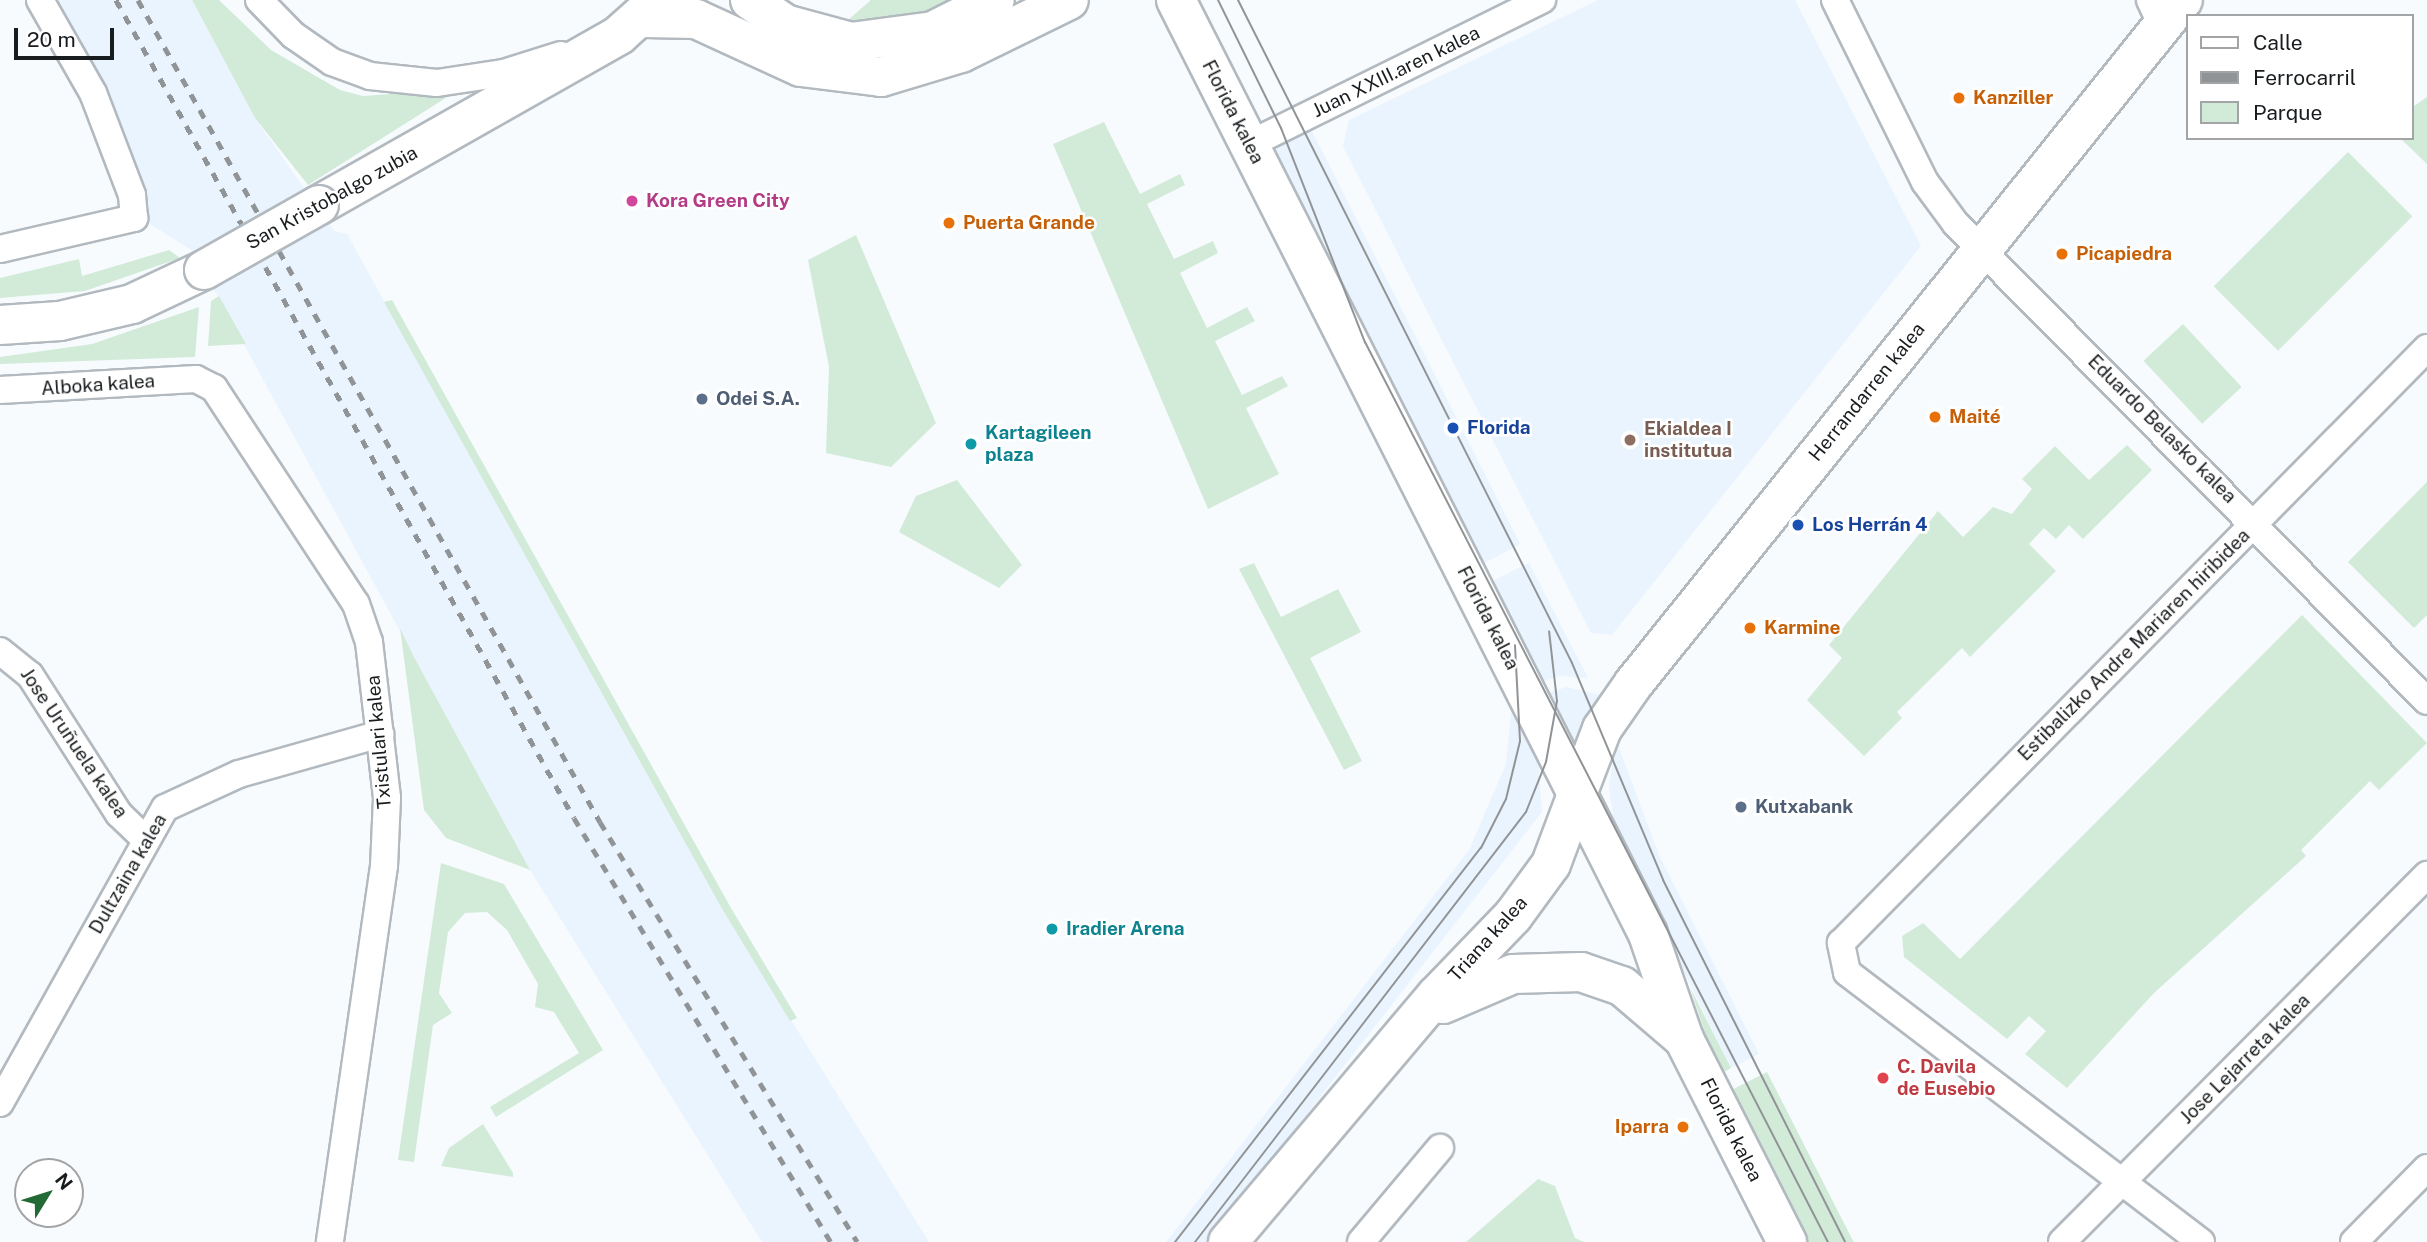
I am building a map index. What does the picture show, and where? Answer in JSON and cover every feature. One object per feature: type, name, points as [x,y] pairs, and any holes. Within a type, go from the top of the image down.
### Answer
[{"type":"main road","points":[[750,0],[785,24],[851,42],[933,32],[995,0]]},
{"type":"main road","points":[[651,9],[696,19],[801,67],[881,77],[961,53],[1069,0]]},
{"type":"main road","name":"Florida kalea","points":[[1176,0],[1576,797],[1648,934],[1684,1039],[1787,1242]]},
{"type":"main road","name":"San Kristobalgo zubia","points":[[0,325],[110,310],[204,270],[603,44],[651,9]]},
{"type":"main road","name":"Herrandarren kalea","points":[[1576,797],[1592,749],[1620,702],[1982,250],[2165,9]]},
{"type":"main road","name":"Triana kalea","points":[[1228,1242],[1403,1035],[1513,916],[1550,864],[1576,797]]},
{"type":"main road","name":"Triana kalea","points":[[1403,1035],[1486,981],[1566,970],[1622,986],[1684,1039]]},
{"type":"street","points":[[0,249],[134,218],[132,195],[93,93],[40,0]]},
{"type":"street","points":[[259,0],[293,35],[332,62],[398,81],[504,73],[603,44]]},
{"type":"street","name":"Juan XXIII.aren kalea","points":[[1250,144],[1542,0]]},
{"type":"street","name":"Eduardo Belasko kalea","points":[[1836,0],[1925,182],[1982,250],[2256,522],[2427,701]]},
{"type":"street","name":"Estibalizko Andre Mariaren hiribidea","points":[[2124,1180],[1847,972],[1841,943],[2427,348]]},
{"type":"street","name":"Alboka kalea","points":[[0,390],[196,379]]},
{"type":"street","name":"Txistulari kalea","points":[[196,379],[214,388],[356,604],[369,642],[387,798],[384,866],[330,1242]]},
{"type":"street","name":"Jose Uruñuela kalea","points":[[0,651],[30,675],[118,814],[145,839]]},
{"type":"street","name":"Dultzaina kalea","points":[[0,1102],[145,839],[174,801],[239,774],[380,734]]},
{"type":"street","name":"Jose Lejarreta kalea","points":[[2062,1242],[2427,876]]},
{"type":"street","points":[[1361,1242],[1440,1148]]},
{"type":"street","points":[[2354,1242],[2427,1168]]},
{"type":"street","points":[[2124,1180],[2201,1242]]},
{"type":"shaded area","points":[[50,0],[192,0],[255,118],[334,231],[347,234],[721,907],[929,1242],[762,1242],[530,870],[193,251],[150,224],[109,97]]},
{"type":"shaded area","name":"Ekialdea I institutua","points":[[1598,0],[1795,0],[1921,246],[1612,635],[1591,633],[1343,146],[1349,120]]},
{"type":"shaded area","points":[[1311,129],[1520,544],[1473,569],[1274,157],[1277,147]]},
{"type":"shaded area","points":[[1529,563],[1588,678],[1560,676],[1531,685],[1481,587]]},
{"type":"shaded area","points":[[1567,687],[1604,696],[1569,761],[1537,696]]},
{"type":"shaded area","points":[[1512,701],[1538,753],[1542,812],[1207,1242],[1166,1242],[1469,850],[1506,764]]},
{"type":"shaded area","points":[[1616,740],[1659,855],[1759,1054],[1731,1068],[1615,830],[1609,787]]},
{"type":"green space","points":[[192,0],[219,0],[271,50],[340,90],[363,96],[460,89],[308,185],[255,118]]},
{"type":"green space","points":[[871,0],[965,0],[940,12],[841,26]]},
{"type":"green space","points":[[2427,97],[2427,164],[2402,140],[2413,140],[2413,107]]},
{"type":"green space","points":[[1104,122],[1140,194],[1180,174],[1185,185],[1147,204],[1174,259],[1213,241],[1218,253],[1180,273],[1207,328],[1247,307],[1255,321],[1215,341],[1242,395],[1282,376],[1288,386],[1246,408],[1279,474],[1208,509],[1053,144]]},
{"type":"green space","points":[[2348,152],[2412,216],[2278,351],[2214,286]]},
{"type":"green space","points":[[856,235],[936,423],[891,467],[826,453],[829,367],[808,260]]},
{"type":"green space","points":[[169,250],[180,258],[85,291],[0,298],[0,278],[79,259],[82,276]]},
{"type":"green space","points":[[219,296],[246,344],[208,346],[211,301]]},
{"type":"green space","points":[[392,300],[731,908],[797,1018],[790,1021],[721,907],[384,302]]},
{"type":"green space","points":[[199,307],[195,357],[0,364],[0,357],[92,344]]},
{"type":"green space","points":[[2183,324],[2242,387],[2202,424],[2144,361]]},
{"type":"green space","points":[[2127,445],[2152,470],[2083,539],[2069,525],[2056,539],[2044,528],[2029,544],[2056,571],[1970,657],[1962,648],[1897,712],[1902,718],[1864,756],[1807,700],[1842,658],[1829,645],[1938,511],[1963,537],[1993,507],[2012,514],[2032,489],[2022,479],[2055,446],[2089,480]]},
{"type":"green space","points":[[957,480],[1022,565],[999,588],[899,532],[916,496]]},
{"type":"green space","points":[[2427,482],[2427,615],[2414,628],[2348,562]]},
{"type":"green space","points":[[1254,563],[1281,617],[1338,589],[1361,632],[1310,658],[1362,761],[1344,770],[1239,569]]},
{"type":"green space","points":[[2302,615],[2427,743],[2379,790],[2370,781],[2301,850],[2306,856],[2154,993],[2067,1088],[2025,1054],[2046,1031],[2029,1016],[2007,1039],[1904,957],[1902,936],[1923,923],[1960,959]]},
{"type":"green space","points":[[400,628],[530,870],[446,838],[424,810]]},
{"type":"green space","points":[[441,863],[504,884],[603,1050],[496,1117],[490,1107],[579,1053],[554,1012],[535,1007],[538,984],[507,930],[487,912],[465,913],[448,932],[439,993],[452,1013],[433,1025],[414,1162],[398,1160]]},
{"type":"green space","points":[[1690,987],[1731,1068],[1721,1074],[1711,1052]]},
{"type":"green space","points":[[1767,1072],[1854,1242],[1806,1242],[1730,1091]]},
{"type":"green space","points":[[483,1124],[513,1177],[441,1166],[449,1148]]},
{"type":"green space","points":[[1538,1179],[1555,1186],[1575,1238],[1584,1242],[1466,1242]]},
{"type":"tram line","points":[[1218,0],[1281,128],[1365,342],[1828,1242]]},
{"type":"tram line","points":[[1238,0],[1572,663],[1663,880],[1845,1242]]},
{"type":"tram line","points":[[1195,1242],[1526,812],[1546,762],[1557,701],[1549,631]]},
{"type":"tram line","points":[[1175,1242],[1481,848],[1506,799],[1520,741],[1515,645]]},
{"type":"railway","points":[[116,0],[574,818],[831,1242]]},
{"type":"railway","points":[[138,0],[600,822],[857,1242]]},
{"type":"place","name":"Kanziller","points":[[1959,98]]},
{"type":"place","name":"Kora Green City","points":[[632,201]]},
{"type":"place","name":"Puerta Grande","points":[[949,223]]},
{"type":"place","name":"Picapiedra","points":[[2062,254]]},
{"type":"place","name":"Odei S.A.","points":[[702,399]]},
{"type":"place","name":"Maité","points":[[1935,417]]},
{"type":"place","name":"Florida","points":[[1453,428]]},
{"type":"place","name":"Ekialdea I institutua","points":[[1630,440]]},
{"type":"place","name":"Kartagileen plaza","points":[[971,444]]},
{"type":"place","name":"Los Herrán 4","points":[[1798,525]]},
{"type":"place","name":"Karmine","points":[[1750,628]]},
{"type":"place","name":"Kutxabank","points":[[1741,807]]},
{"type":"place","name":"Iradier Arena","points":[[1052,929]]},
{"type":"place","name":"C. Davila de Eusebio","points":[[1883,1078]]},
{"type":"place","name":"Iparra","points":[[1683,1127]]}]
